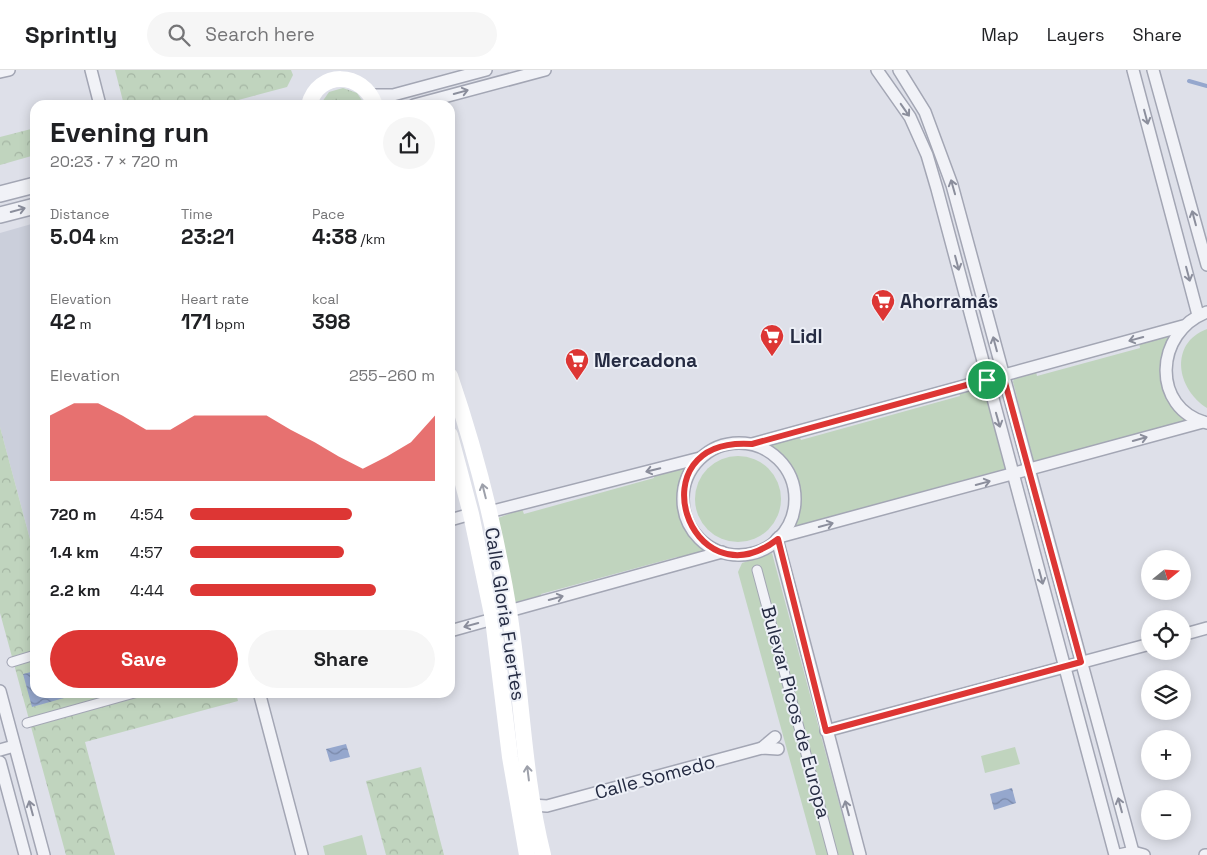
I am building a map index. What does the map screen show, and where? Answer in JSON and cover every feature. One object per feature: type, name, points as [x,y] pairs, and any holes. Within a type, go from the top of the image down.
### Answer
[{"type":"main road","points":[[312,100],[318,87],[318,70]]},
{"type":"main road","points":[[318,87],[345,74],[362,85],[373,100]]},
{"type":"main road","name":"Calle Gloria Fuertes","points":[[455,393],[489,512],[509,611],[543,855]]},
{"type":"main road","name":"Calle Gloria Fuertes","points":[[455,454],[471,514],[493,619],[510,757],[527,855]]},
{"type":"street","points":[[0,72],[9,70]]},
{"type":"street","points":[[91,70],[99,100]]},
{"type":"street","points":[[373,100],[486,70]]},
{"type":"street","points":[[433,100],[545,70]]},
{"type":"street","points":[[877,70],[910,117],[926,155],[1115,855]]},
{"type":"street","points":[[899,70],[925,112],[941,149],[1081,662],[1139,854],[1119,855]]},
{"type":"street","points":[[489,512],[700,458],[722,445],[752,444],[1183,326],[1203,314],[1133,70]]},
{"type":"street","points":[[1153,70],[1207,265]]},
{"type":"street","points":[[0,194],[30,186]]},
{"type":"street","points":[[0,215],[30,207]]},
{"type":"street","points":[[1183,326],[1171,342],[1166,360],[1167,380],[1174,398],[1186,412],[1205,422]]},
{"type":"street","points":[[778,538],[1205,422]]},
{"type":"street","points":[[509,611],[722,552],[747,554],[763,549],[778,538],[789,524],[794,508],[794,491],[789,475],[780,461],[767,450],[752,444]]},
{"type":"street","points":[[700,458],[690,471],[684,486],[683,503],[687,519],[695,534],[707,545],[722,552]]},
{"type":"street","points":[[455,519],[471,514]]},
{"type":"street","name":"Bulevar Picos de Europa","points":[[778,538],[826,731],[860,855]]},
{"type":"street","name":"Bulevar Picos de Europa","points":[[758,570],[833,855]]},
{"type":"street","points":[[455,630],[493,619]]},
{"type":"street","points":[[1191,632],[1207,628]]},
{"type":"street","points":[[826,731],[1141,646]]},
{"type":"street","points":[[12,662],[30,657]]},
{"type":"street","points":[[0,691],[44,855]]},
{"type":"street","points":[[27,723],[117,698]]},
{"type":"street","points":[[261,698],[302,855]]},
{"type":"street","points":[[762,748],[775,737]]},
{"type":"street","points":[[0,750],[14,746]]},
{"type":"street","name":"Calle Somedo","points":[[538,810],[762,748],[778,750]]},
{"type":"street","points":[[0,762],[25,855]]},
{"type":"shaded area","points":[[30,224],[30,539],[0,427],[0,233]]},
{"type":"green space","points":[[115,70],[291,70],[293,75],[287,87],[239,100],[123,100]]},
{"type":"green space","points":[[343,88],[357,93],[362,100],[323,100],[329,92]]},
{"type":"green space","points":[[30,129],[30,156],[0,165],[0,137]]},
{"type":"green space","points":[[1207,329],[1207,408],[1189,390],[1183,378],[1181,367],[1182,355],[1187,345],[1195,336]]},
{"type":"green space","points":[[1171,335],[1163,371],[1194,421],[1162,429],[1161,427],[1034,462],[1013,382],[1014,378],[1036,372],[1037,376],[1140,348],[1139,343]]},
{"type":"green space","points":[[984,386],[1008,473],[984,479],[983,475],[822,519],[822,521],[791,530],[798,505],[797,482],[787,461],[766,444],[799,435],[801,440],[960,396],[959,392]]},
{"type":"green space","points":[[0,427],[30,539],[30,698],[237,698],[238,701],[85,742],[115,855],[66,855],[0,613]]},
{"type":"green space","points":[[738,456],[755,459],[769,468],[778,482],[781,499],[778,516],[769,530],[755,539],[738,542],[721,539],[707,530],[698,516],[695,499],[698,482],[707,468],[721,459]]},
{"type":"green space","points":[[687,465],[678,491],[679,513],[683,524],[690,533],[710,551],[678,560],[677,557],[541,594],[542,597],[515,604],[498,518],[522,509],[524,514],[654,478],[653,474]]},
{"type":"green space","points":[[772,553],[853,855],[816,855],[738,572],[742,563]]},
{"type":"green space","points":[[1015,747],[1020,764],[985,773],[981,756]]},
{"type":"green space","points":[[421,767],[444,855],[386,855],[366,781]]},
{"type":"green space","points":[[362,835],[367,855],[325,855],[323,846]]},
{"type":"water","points":[[30,672],[30,698],[64,698],[32,707],[23,674]]},
{"type":"water","points":[[346,744],[350,757],[330,762],[326,749]]},
{"type":"water","points":[[1012,788],[1016,803],[994,810],[990,794]]},
{"type":"waterway","points":[[1189,81],[1207,86]]},
{"type":"place","name":"Ahorramás","points":[[883,322]]},
{"type":"place","name":"Lidl","points":[[772,357]]},
{"type":"place","name":"Mercadona","points":[[577,381]]},
{"type":"route","points":[[1003,375],[1081,662],[826,731],[778,539],[758,551],[736,555],[725,553],[707,545],[695,534],[687,519],[683,503],[684,486],[690,471],[700,458],[722,445],[733,443],[752,444],[987,380],[1003,375]]}]
